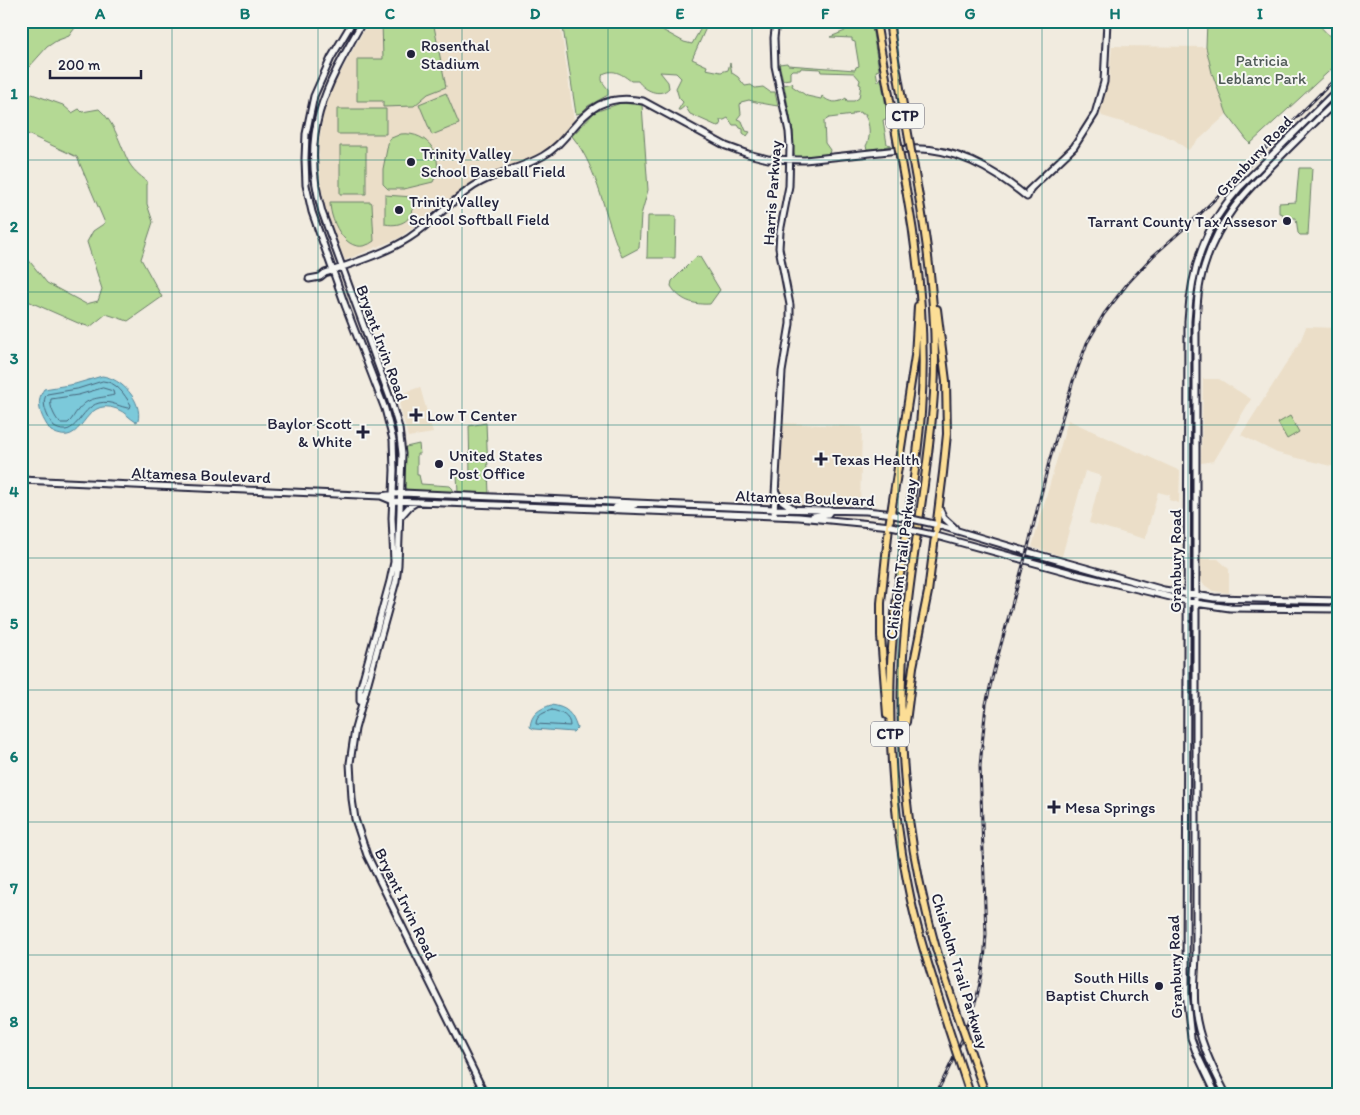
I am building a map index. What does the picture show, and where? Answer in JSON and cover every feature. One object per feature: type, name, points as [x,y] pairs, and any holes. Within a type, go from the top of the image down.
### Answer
[{"type":"highway","name":"Chisholm Trail Parkway","points":[[876,21],[916,244],[922,318],[922,396],[894,633],[890,750],[896,813],[907,886],[924,950],[970,1094]]},
{"type":"highway","name":"Chisholm Trail Parkway","points":[[889,21],[930,271],[934,332],[934,390],[929,445],[903,656],[903,751],[909,824],[922,894],[937,953],[985,1093]]},
{"type":"highway","points":[[890,750],[884,694],[881,603],[890,526],[916,350],[918,312],[916,244]]},
{"type":"highway","points":[[903,751],[910,680],[927,602],[947,434],[947,394],[941,334],[930,271]]},
{"type":"main road","name":"Bryant Irvin Road","points":[[353,21],[331,58],[312,102],[306,134],[305,165],[309,201],[332,270],[388,420],[394,452],[392,500],[394,562],[370,664]]},
{"type":"main road","name":"Bryant Irvin Road","points":[[363,21],[327,88],[318,113],[314,148],[314,172],[318,198],[397,419],[402,454],[400,547],[396,581],[360,690],[359,713],[350,763],[352,800],[355,819],[367,856],[485,1094]]},
{"type":"main road","name":"Harris Parkway","points":[[774,518],[782,372],[790,324],[790,305],[779,248],[788,186],[790,161],[789,132],[775,66],[774,38],[776,21]]},
{"type":"main road","points":[[311,278],[320,277],[341,266],[399,244],[411,237],[476,184],[543,156],[567,136],[587,113],[608,102],[625,99],[643,101],[726,146],[758,157],[790,161],[921,148],[939,150],[961,156],[985,167],[1007,180],[1026,195],[1074,147],[1095,114],[1104,82],[1107,21]]},
{"type":"main road","name":"Granbury Road","points":[[1216,1094],[1191,1038],[1186,993],[1188,321],[1192,281],[1201,249],[1215,220],[1239,188],[1339,88]]},
{"type":"main road","name":"Granbury Road","points":[[1226,1094],[1205,1048],[1195,1008],[1196,321],[1200,279],[1209,252],[1224,221],[1245,192],[1339,99]]},
{"type":"main road","points":[[1239,188],[1245,192]]},
{"type":"main road","points":[[1201,249],[1209,252]]},
{"type":"main road","points":[[1188,321],[1196,321]]},
{"type":"main road","points":[[1188,402],[1196,402]]},
{"type":"main road","name":"Altamesa Boulevard","points":[[21,480],[380,496],[402,493],[774,509],[866,511],[892,514],[936,524],[1164,590],[1214,598],[1339,601]]},
{"type":"main road","points":[[776,492],[781,500],[794,509]]},
{"type":"main road","name":"Altamesa Boulevard","points":[[380,496],[392,500],[418,502],[808,518],[890,526],[934,535],[1071,573],[1195,603],[1230,608],[1339,609]]},
{"type":"main road","points":[[401,517],[409,506],[418,502]]},
{"type":"main road","points":[[614,510],[616,506],[633,506],[638,503]]},
{"type":"main road","points":[[939,508],[944,518],[960,531]]},
{"type":"main road","points":[[808,518],[828,514],[831,510]]},
{"type":"main road","points":[[830,520],[834,514],[866,511]]},
{"type":"main road","points":[[1188,536],[1195,536]]},
{"type":"main road","points":[[968,544],[984,545],[988,540]]},
{"type":"main road","points":[[1071,573],[1073,565]]},
{"type":"main road","points":[[1271,600],[1271,608]]},
{"type":"main road","points":[[1187,694],[1196,694]]},
{"type":"shaded area","points":[[369,21],[560,21],[574,121],[560,138],[543,151],[471,183],[399,238],[345,260],[324,204],[319,171],[319,143],[323,115],[334,84]]},
{"type":"shaded area","points":[[1112,46],[1206,47],[1212,73],[1227,114],[1188,150],[1175,140],[1161,134],[1102,116],[1100,112],[1109,80]]},
{"type":"shaded area","points":[[1306,327],[1339,328],[1339,468],[1277,453],[1241,435],[1300,342]]},
{"type":"shaded area","points":[[1203,379],[1219,379],[1251,399],[1214,461],[1201,463]]},
{"type":"shaded area","points":[[420,387],[433,433],[408,437],[397,395]]},
{"type":"shaded area","points":[[1068,420],[1180,471],[1179,503],[1169,500],[1170,495],[1158,492],[1145,539],[1089,523],[1101,476],[1085,471],[1062,556],[1032,547]]},
{"type":"shaded area","name":"Texas Health","points":[[782,423],[862,427],[860,506],[789,504],[783,500],[780,492]]},
{"type":"shaded area","points":[[1200,559],[1218,559],[1229,569],[1229,593],[1213,591],[1203,584],[1199,573]]},
{"type":"green space","points":[[21,21],[80,21],[69,36],[47,47],[21,76]]},
{"type":"green space","name":"Rosenthal Stadium","points":[[382,21],[433,21],[446,87],[428,94],[414,106],[383,107],[383,101],[357,101],[357,59],[383,59]]},
{"type":"green space","points":[[562,21],[646,21],[684,42],[692,44],[705,21],[709,21],[692,59],[707,66],[706,69],[721,72],[728,70],[730,63],[732,73],[745,86],[763,87],[770,92],[775,92],[778,106],[749,100],[741,102],[741,114],[737,119],[742,121],[746,131],[750,132],[747,136],[743,133],[743,129],[738,125],[733,125],[728,118],[720,120],[721,125],[717,126],[690,114],[685,106],[678,110],[683,102],[679,98],[676,88],[681,78],[676,73],[660,72],[668,82],[669,88],[657,93],[648,90],[638,81],[631,81],[615,72],[607,72],[603,74],[602,79],[608,89],[608,95],[588,106],[581,113],[576,114]]},
{"type":"green space","points":[[844,21],[871,21],[879,70],[876,71],[878,82],[881,78],[888,118],[883,120],[887,144],[891,145],[884,147],[893,147],[867,149],[869,126],[866,114],[861,112],[829,118],[824,121],[825,143],[830,150],[829,154],[797,157],[794,154],[793,132],[784,85],[792,83],[792,86],[807,96],[821,99],[822,96],[834,102],[846,98],[847,101],[854,101],[859,98],[861,85],[859,84],[860,80],[854,73],[821,72],[820,69],[801,68],[800,70],[792,70],[790,72],[790,79],[783,80],[779,64],[787,63],[788,65],[855,70],[859,66],[855,42],[852,41],[852,38],[830,37],[845,31],[849,24]]},
{"type":"green space","name":"Patricia Leblanc Park","points":[[1207,21],[1315,21],[1339,46],[1339,62],[1250,144],[1227,114],[1212,73],[1206,47]]},
{"type":"green space","points":[[21,90],[63,105],[72,113],[79,109],[82,112],[99,109],[113,127],[130,164],[147,181],[147,204],[153,222],[141,259],[162,297],[128,321],[106,314],[90,327],[21,298],[21,255],[27,258],[47,283],[86,304],[98,301],[102,289],[87,242],[93,231],[105,223],[77,157],[21,131]]},
{"type":"green space","points":[[446,93],[459,124],[432,135],[419,104]]},
{"type":"green space","points":[[621,103],[642,105],[648,190],[641,215],[639,248],[622,257],[589,164],[572,136],[595,112]]},
{"type":"green space","points":[[337,109],[386,109],[386,134],[337,134]]},
{"type":"green space","name":"Trinity Valley School Baseball Field","points":[[401,134],[411,134],[420,137],[432,148],[436,155],[437,164],[437,173],[433,182],[404,189],[388,189],[383,184],[383,169],[389,139]]},
{"type":"green space","points":[[340,146],[366,146],[366,194],[340,194]]},
{"type":"green space","points":[[1299,168],[1312,168],[1308,235],[1300,235],[1298,233],[1296,218],[1283,218],[1283,214],[1279,213],[1279,203],[1296,202]]},
{"type":"green space","name":"Trinity Valley School Softball Field","points":[[385,195],[413,197],[413,210],[408,219],[398,224],[385,224]]},
{"type":"green space","points":[[330,202],[371,202],[374,241],[365,246],[349,243],[337,229],[333,220]]},
{"type":"green space","points":[[648,216],[676,216],[675,258],[647,258]]},
{"type":"green space","points":[[697,256],[700,257],[720,290],[710,304],[698,304],[683,299],[671,286],[672,281]]},
{"type":"green space","points":[[1290,416],[1299,432],[1287,439],[1278,423]]},
{"type":"green space","points":[[486,423],[489,494],[458,493],[457,474],[470,473],[469,426]]},
{"type":"green space","points":[[419,444],[420,454],[417,454],[417,475],[419,475],[421,484],[450,486],[453,489],[452,492],[408,490],[405,488],[404,449]]},
{"type":"water","points":[[102,376],[116,381],[134,398],[139,413],[138,421],[136,422],[117,409],[105,407],[96,409],[71,434],[62,435],[51,431],[42,416],[39,405],[44,389],[75,384]]},
{"type":"water","points":[[551,705],[565,709],[571,715],[577,728],[573,732],[534,729],[530,727],[536,713]]},
{"type":"railway","points":[[936,1094],[971,1017],[977,998],[984,957],[986,934],[980,766],[986,704],[1049,462],[1073,381],[1087,343],[1104,314],[1128,283],[1153,256],[1198,216],[1339,75]]},
{"type":"place","name":"Rosenthal Stadium","points":[[411,54]]},
{"type":"place","name":"Trinity Valley School Baseball Field","points":[[411,162]]},
{"type":"place","name":"Trinity Valley School Softball Field","points":[[399,210]]},
{"type":"place","name":"Tarrant County Tax Assesor","points":[[1287,221]]},
{"type":"place","name":"Low T Center","points":[[416,415]]},
{"type":"place","name":"Baylor Scott & White","points":[[363,432]]},
{"type":"place","name":"Texas Health","points":[[821,459]]},
{"type":"place","name":"United States Post Office","points":[[439,464]]},
{"type":"place","name":"Mesa Springs","points":[[1054,807]]},
{"type":"place","name":"South Hills Baptist Church","points":[[1159,986]]}]
